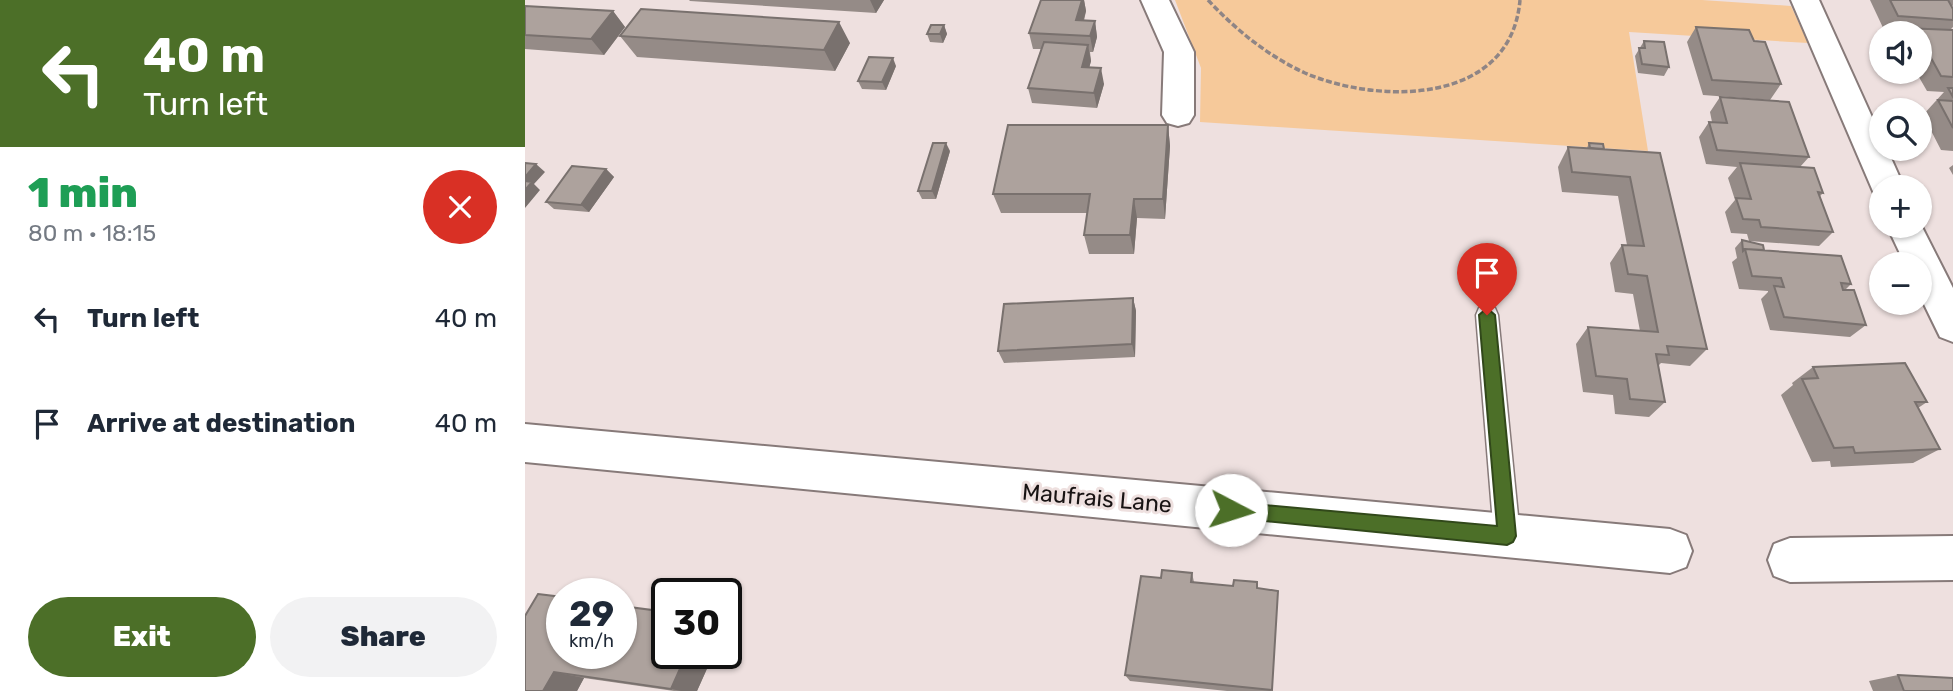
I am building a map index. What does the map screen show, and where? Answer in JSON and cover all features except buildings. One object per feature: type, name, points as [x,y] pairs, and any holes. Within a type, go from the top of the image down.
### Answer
[{"type":"street","points":[[1155,0],[1179,52],[1178,115]]},
{"type":"street","points":[[1805,0],[1882,175]]},
{"type":"street","points":[[1910,238],[1953,326]]},
{"type":"street","name":"Maufrais Lane","points":[[525,443],[1670,551]]},
{"type":"street","points":[[1790,560],[1900,561],[1953,558]]},
{"type":"lane","points":[[1487,315],[1507,536]]},
{"type":"path","points":[[1208,0],[1243,34],[1273,56],[1322,80],[1400,93],[1432,90],[1459,82],[1484,66],[1512,37],[1520,0]]},
{"type":"shaded area","points":[[1175,0],[1702,0],[1791,6],[1808,43],[1629,32],[1648,151],[1200,122],[1201,68]]},
{"type":"route","points":[[1231,510],[1507,536],[1487,315]]}]
